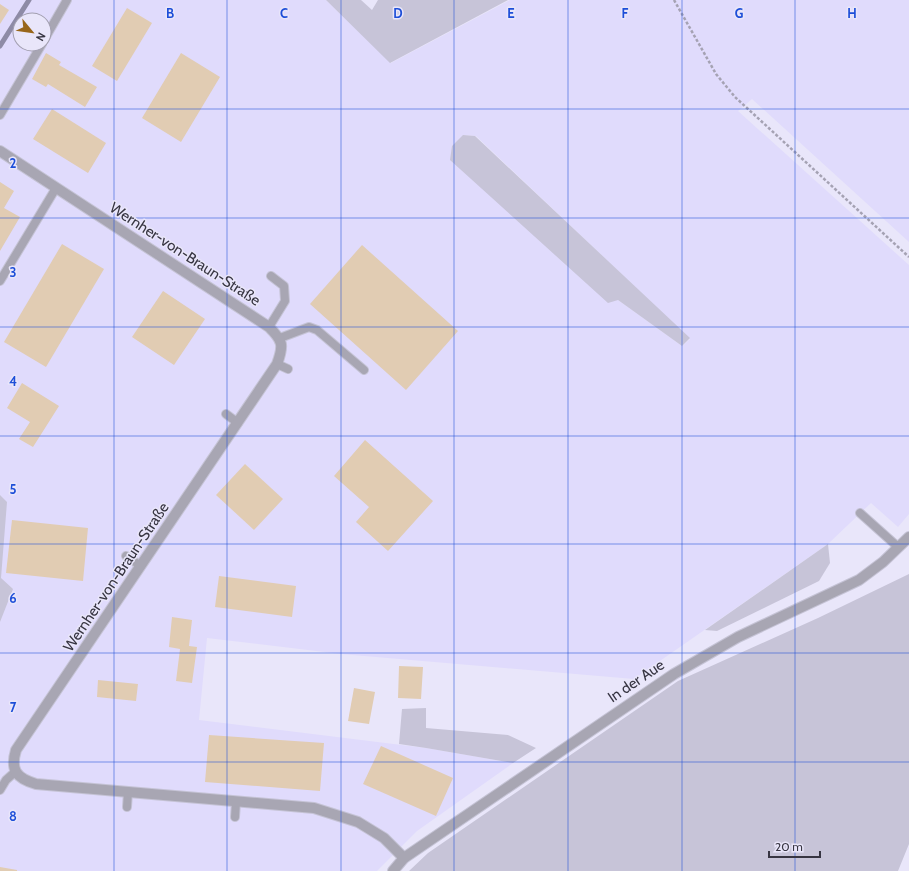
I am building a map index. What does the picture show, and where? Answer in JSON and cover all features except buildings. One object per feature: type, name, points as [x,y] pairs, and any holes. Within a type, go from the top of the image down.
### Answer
[{"type":"street","name":"Wernher-von-Braun-Straße","points":[[0,151],[269,327],[280,338],[282,352],[277,364],[238,423],[16,750],[13,761],[16,772]]},
{"type":"street","name":"In der Aue","points":[[393,871],[404,858],[674,674],[738,637],[859,580],[883,562],[909,537]]},
{"type":"street","points":[[16,772],[24,781],[36,784],[314,808],[358,822],[384,838],[404,858]]},
{"type":"lane","points":[[52,26],[67,0]]},
{"type":"lane","points":[[0,115],[37,52]]},
{"type":"lane","points":[[0,281],[56,188]]},
{"type":"lane","points":[[269,327],[286,301],[284,286],[271,276]]},
{"type":"lane","points":[[280,338],[309,327],[317,330],[364,370]]},
{"type":"lane","points":[[277,364],[288,369]]},
{"type":"lane","points":[[226,414],[238,423]]},
{"type":"lane","points":[[860,514],[898,547]]},
{"type":"lane","points":[[126,556],[141,566]]},
{"type":"lane","points":[[0,790],[6,780],[16,772]]},
{"type":"lane","points":[[127,807],[128,792]]},
{"type":"lane","points":[[235,817],[236,802]]},
{"type":"path","points":[[674,0],[716,74],[734,97],[909,257]]},
{"type":"shaded area","points":[[0,0],[326,0],[391,63],[510,0],[909,0],[909,242],[752,99],[738,111],[909,265],[909,514],[898,527],[871,503],[828,544],[634,679],[341,654],[207,638],[199,720],[426,748],[513,763],[417,831],[377,871],[0,871]],"holes":[[[463,135],[476,136],[690,339],[682,346],[618,300]]]},
{"type":"shaded area","points":[[326,0],[361,0],[372,10],[378,0],[508,0],[390,63]]},
{"type":"shaded area","points":[[463,135],[475,136],[690,338],[682,346],[618,300],[608,303],[450,160],[452,146]]},
{"type":"shaded area","points":[[0,495],[7,502],[1,578],[13,589],[0,622]]},
{"type":"shaded area","points":[[828,544],[830,563],[819,581],[717,631],[705,630]]},
{"type":"shaded area","points":[[909,574],[909,844],[898,871],[409,871],[428,853],[678,681],[818,618]]},
{"type":"shaded area","points":[[426,708],[426,728],[508,735],[536,748],[513,763],[399,744],[402,709]]},
{"type":"waterway","points":[[0,46],[29,0]]}]
